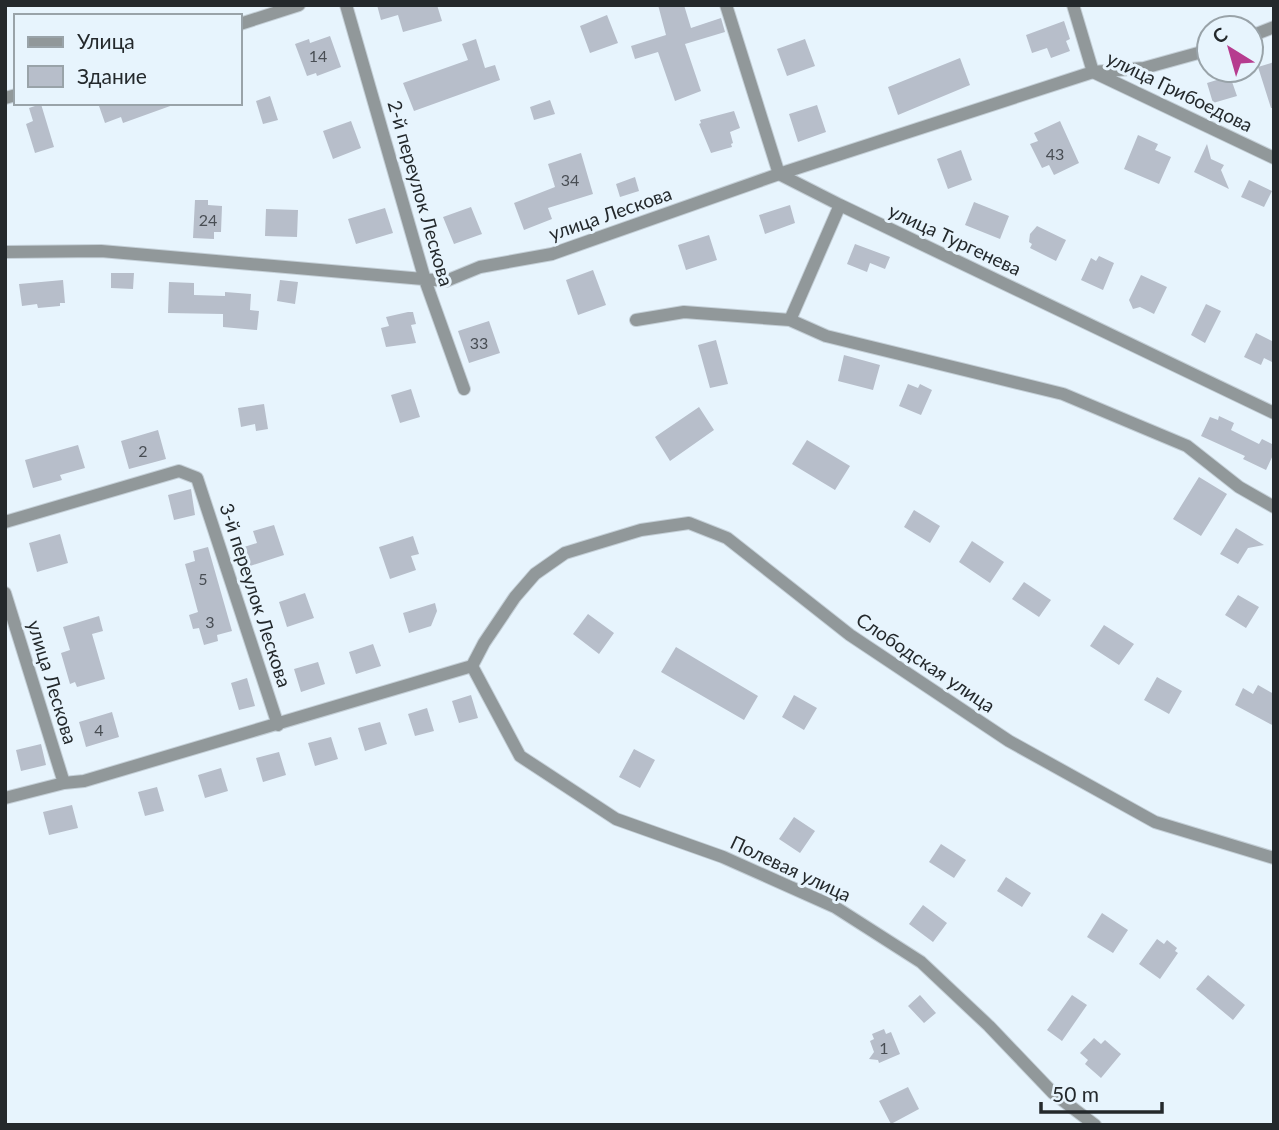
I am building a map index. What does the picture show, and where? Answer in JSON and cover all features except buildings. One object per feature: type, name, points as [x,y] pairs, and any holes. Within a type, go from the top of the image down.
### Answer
[{"type":"street","points":[[242,23],[299,5]]},
{"type":"street","name":"2-й переулок Лескова","points":[[346,5],[425,280],[464,389]]},
{"type":"street","points":[[726,5],[779,174]]},
{"type":"street","name":"улица Грибоедова","points":[[1073,5],[1093,72],[1274,158]]},
{"type":"street","name":"улица Лескова","points":[[5,252],[101,251],[446,281],[480,267],[552,254],[779,174],[1093,72],[1144,68],[1195,54]]},
{"type":"street","name":"улица Тургенева","points":[[779,174],[1274,413]]},
{"type":"street","points":[[790,320],[839,205]]},
{"type":"street","points":[[636,320],[684,312],[790,320],[827,336],[1063,394],[1187,446],[1239,487],[1274,507]]},
{"type":"street","name":"3-й переулок Лескова","points":[[5,522],[179,471],[197,478],[278,725]]},
{"type":"street","name":"Слободская улица","points":[[472,666],[515,597],[535,574],[565,554],[641,530],[689,523],[727,538],[850,635],[1009,740],[1155,822],[1274,858]]},
{"type":"street","name":"улица Лескова","points":[[5,593],[64,783]]},
{"type":"street","points":[[5,798],[64,783],[84,781],[472,666]]},
{"type":"street","name":"Полевая улица","points":[[472,666],[520,756],[617,819],[723,857],[835,907],[921,962],[989,1026],[1053,1093],[1096,1125]]}]
